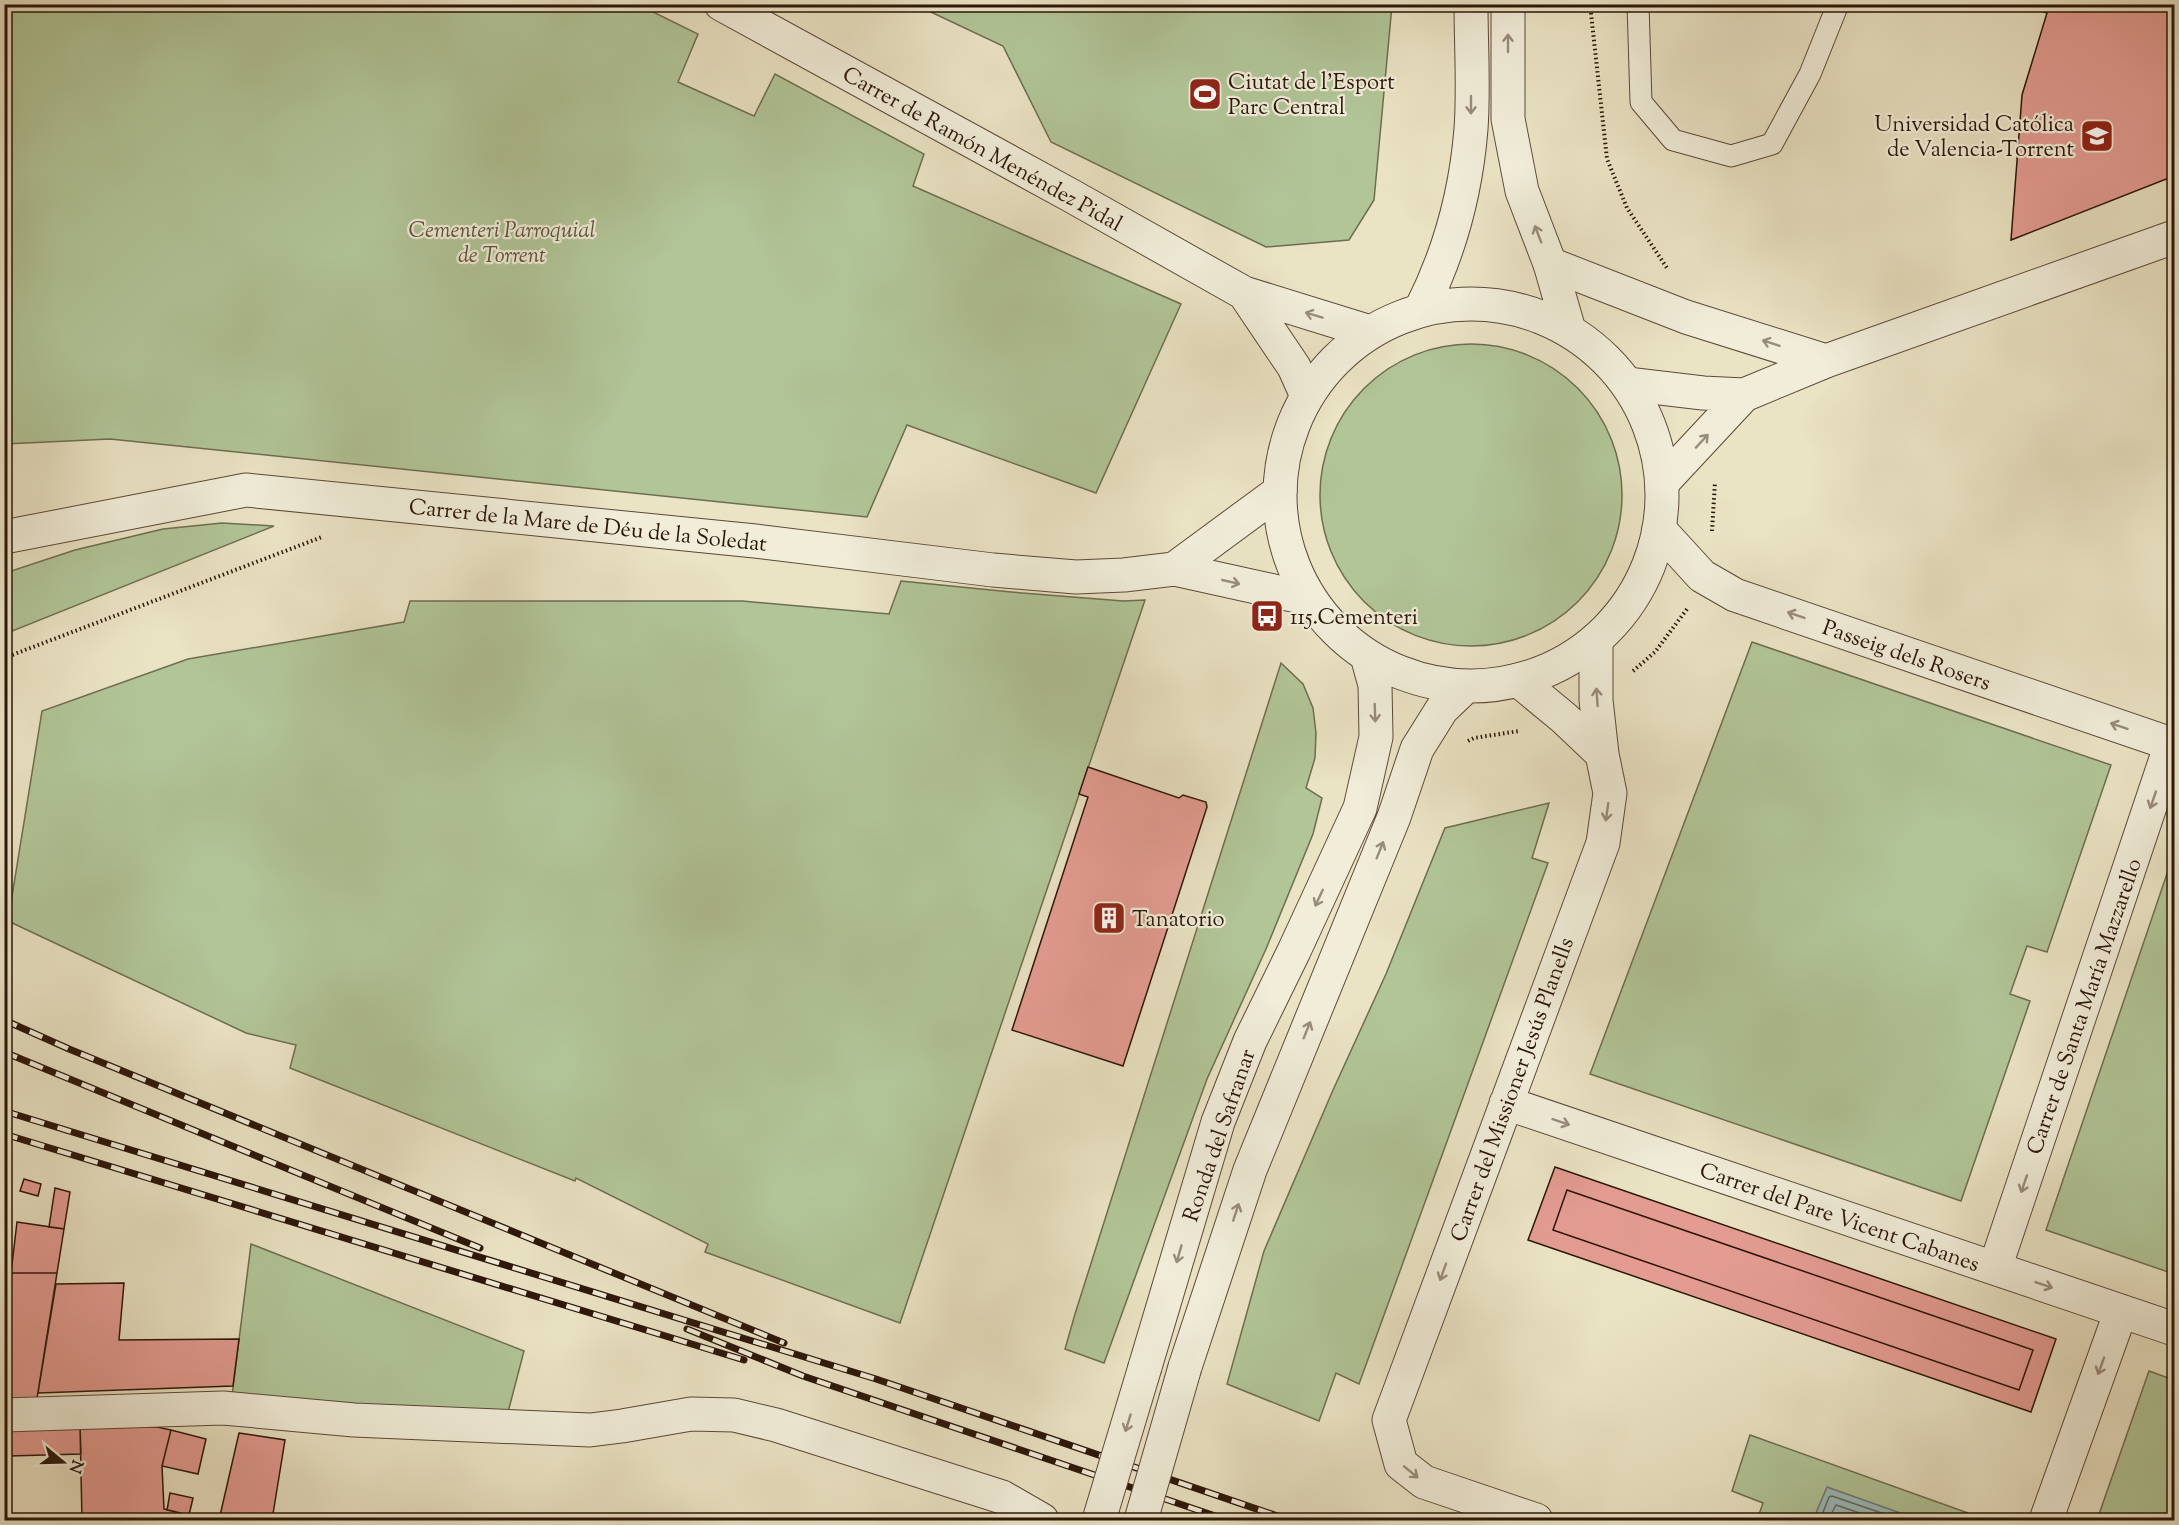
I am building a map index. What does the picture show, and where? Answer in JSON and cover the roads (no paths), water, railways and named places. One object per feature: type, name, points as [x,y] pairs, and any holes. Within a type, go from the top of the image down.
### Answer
[{"type":"street","name":"Carrer de Ramón Menéndez Pidal","points":[[721,4],[1080,200],[1244,293],[1370,332]]},
{"type":"street","points":[[1421,309],[1435,283],[1461,201],[1471,128],[1471,4]]},
{"type":"street","points":[[1508,4],[1508,119],[1522,191],[1550,264],[1569,330]]},
{"type":"street","points":[[1662,483],[1744,395],[1827,361],[2175,237]]},
{"type":"street","points":[[1550,264],[1686,316],[1827,361]]},
{"type":"street","name":"Carrer de Ramón Menéndez Pidal","points":[[1244,293],[1294,367],[1306,396]]},
{"type":"street","points":[[1473,303],[1527,311],[1569,330],[1604,357],[1627,384],[1654,439],[1662,483],[1659,529],[1647,569],[1618,617],[1596,640],[1556,666],[1518,680],[1489,686],[1466,686],[1413,678],[1366,656],[1335,630],[1310,599],[1293,566],[1283,533],[1280,491],[1288,441],[1306,396],[1334,362],[1370,332],[1421,309],[1473,303]]},
{"type":"street","points":[[1627,384],[1703,393],[1744,395]]},
{"type":"street","name":"Carrer de la Mare de Déu de la Soledat","points":[[4,537],[246,490],[755,541],[993,570],[1076,577],[1124,575],[1174,569],[1310,599]]},
{"type":"street","name":"Carrer de la Mare de Déu de la Soledat","points":[[1174,569],[1280,491]]},
{"type":"street","name":"Passeig dels Rosers","points":[[1659,529],[1702,576],[1735,594],[2173,745]]},
{"type":"street","name":"Carrer del Missioner Jesús Planells","points":[[1536,1521],[1424,1482],[1401,1464],[1389,1420],[1602,843],[1610,793],[1602,754],[1596,700],[1596,640]]},
{"type":"street","name":"Ronda del Safranar","points":[[1099,1521],[1218,1122],[1250,1041],[1360,808],[1376,737],[1374,685],[1366,656]]},
{"type":"street","points":[[1518,680],[1564,718],[1602,754]]},
{"type":"street","name":"Ronda del Safranar","points":[[1141,1521],[1185,1367],[1250,1170],[1389,828],[1417,749],[1442,709],[1466,686]]},
{"type":"street","name":"Carrer de Santa María Mazzarello","points":[[1995,1268],[2173,745]]},
{"type":"street","name":"Carrer del Pare Vicent Cabanes","points":[[1506,1103],[2175,1329]]},
{"type":"street","points":[[2046,1521],[2121,1311]]},
{"type":"street","points":[[4,1415],[223,1408],[354,1420],[590,1430],[691,1414],[734,1415],[776,1425],[1002,1497],[1042,1521]]},
{"type":"lane","points":[[1638,4],[1641,102],[1673,140],[1731,156],[1772,144],[1810,74],[1838,4]]},
{"type":"water","points":[[1827,1487],[1920,1520],[1813,1520]]},
{"type":"railway","points":[[4,1020],[69,1049],[784,1343]]},
{"type":"railway","points":[[4,1052],[480,1248]]},
{"type":"railway","points":[[4,1111],[876,1379],[1289,1520]]},
{"type":"railway","points":[[4,1134],[744,1360]]},
{"type":"railway","points":[[687,1329],[803,1376],[1227,1520]]},
{"type":"place","name":"Ciutat de l'Esport Parc Central","points":[[1205,94]]},
{"type":"place","name":"Universidad Católica de Valencia-Torrent","points":[[2097,136]]},
{"type":"place","name":"115.Cementeri","points":[[1267,616]]},
{"type":"place","name":"Tanatorio","points":[[1109,918]]},
{"type":"park label","name":"Cementeri Parroquial de Torrent","points":[[502,242]]}]
